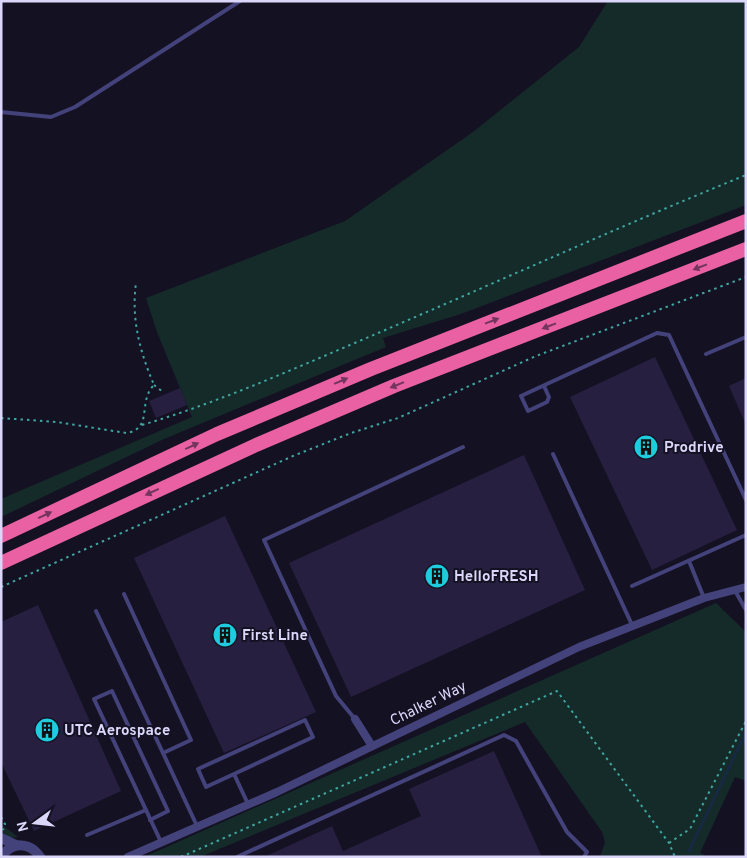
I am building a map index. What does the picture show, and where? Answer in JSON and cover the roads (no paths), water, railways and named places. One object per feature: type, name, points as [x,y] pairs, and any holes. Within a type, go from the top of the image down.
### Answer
[{"type":"highway","points":[[1,536],[217,434],[371,368],[746,222]]},
{"type":"highway","points":[[1,563],[247,449],[385,390],[746,249]]},
{"type":"street","name":"Chalker Way","points":[[128,857],[248,804],[579,647],[704,598],[746,587]]},
{"type":"street","points":[[354,719],[372,746]]},
{"type":"street","points":[[1,837],[16,845],[30,847],[37,854],[47,857]]},
{"type":"street","points":[[2,857],[10,848],[16,845]]},
{"type":"lane","points":[[1,112],[51,117],[75,107],[240,1]]},
{"type":"lane","points":[[544,386],[548,397],[547,402],[528,411],[521,396],[657,333],[669,335],[746,500]]},
{"type":"lane","points":[[706,354],[746,337]]},
{"type":"lane","points":[[354,719],[336,696],[264,540],[463,447]]},
{"type":"lane","points":[[553,454],[633,627]]},
{"type":"lane","points":[[632,586],[746,535]]},
{"type":"lane","points":[[689,561],[704,598]]},
{"type":"lane","points":[[734,589],[746,610]]},
{"type":"lane","points":[[124,594],[191,740],[163,753]]},
{"type":"lane","points":[[96,611],[197,826]]},
{"type":"lane","points":[[150,820],[168,811],[112,691],[94,699],[150,820],[161,842]]},
{"type":"lane","points":[[305,720],[313,737],[234,774],[206,787],[198,769],[305,720]]},
{"type":"lane","points":[[237,857],[504,735],[516,741],[567,832],[587,852],[584,857]]},
{"type":"lane","points":[[234,774],[248,804]]},
{"type":"lane","points":[[87,835],[146,810]]},
{"type":"waterway","points":[[689,851],[746,732]]},
{"type":"place","name":"Prodrive","points":[[646,447]]},
{"type":"place","name":"HelloFRESH","points":[[437,576]]},
{"type":"place","name":"First Line","points":[[225,635]]},
{"type":"place","name":"UTC Aerospace","points":[[47,730]]}]
